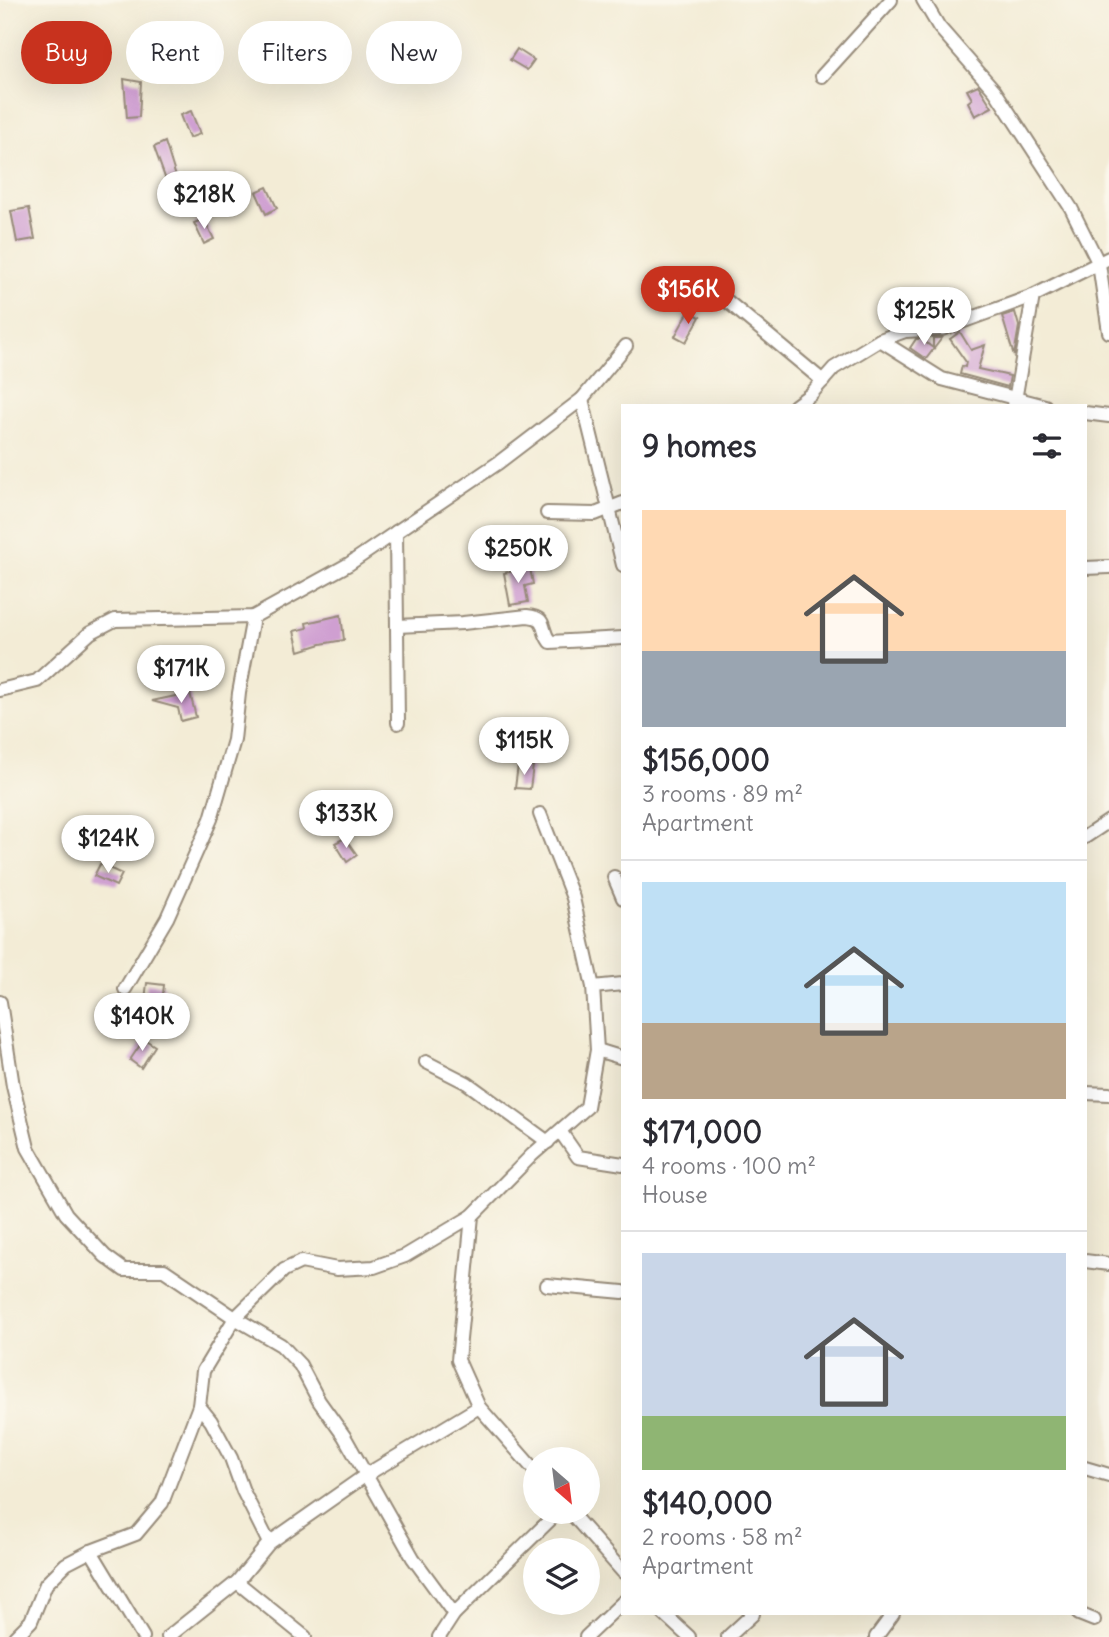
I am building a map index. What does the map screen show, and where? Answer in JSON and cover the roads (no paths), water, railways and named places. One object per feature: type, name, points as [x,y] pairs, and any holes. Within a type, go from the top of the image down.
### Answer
[{"type":"street","points":[[822,76],[891,0]]},
{"type":"street","points":[[923,0],[939,27],[995,91],[1104,261],[1109,332]]},
{"type":"street","points":[[801,404],[834,368],[880,340],[905,331],[942,329],[1033,296],[1104,261]]},
{"type":"street","points":[[703,281],[823,381]]},
{"type":"street","points":[[880,340],[942,379],[1015,402],[1033,296]]},
{"type":"street","points":[[0,690],[37,681],[90,633],[115,620],[253,617],[349,564],[498,463],[582,399],[626,346]]},
{"type":"street","points":[[582,399],[621,557]]},
{"type":"street","points":[[1087,414],[1109,416]]},
{"type":"street","points":[[547,513],[595,514],[621,504]]},
{"type":"street","points":[[396,532],[398,723]]},
{"type":"street","points":[[1087,568],[1109,567]]},
{"type":"street","points":[[397,626],[527,616],[537,617],[542,621],[544,635],[550,642],[621,638]]},
{"type":"street","points":[[125,989],[167,918],[211,819],[234,740],[239,693],[253,617]]},
{"type":"street","points":[[15,1637],[31,1621],[46,1584],[66,1564],[135,1534],[162,1503],[198,1406],[203,1371],[235,1318],[284,1270],[301,1262],[337,1269],[374,1266],[405,1256],[472,1216],[587,1108],[597,1050],[593,987],[573,898],[540,814]]},
{"type":"street","points":[[1087,836],[1109,821]]},
{"type":"street","points":[[614,877],[621,893]]},
{"type":"street","points":[[593,987],[621,984]]},
{"type":"street","points":[[0,1002],[13,1086],[28,1148],[66,1214],[105,1256],[124,1270],[164,1270],[281,1345],[300,1365],[413,1558],[454,1614]]},
{"type":"street","points":[[597,1050],[621,1057]]},
{"type":"street","points":[[426,1062],[467,1083],[548,1142]]},
{"type":"street","points":[[1087,1093],[1109,1094]]},
{"type":"street","points":[[560,1131],[578,1157],[621,1164]]},
{"type":"street","points":[[472,1216],[458,1360],[478,1407],[523,1457]]},
{"type":"street","points":[[1087,1261],[1109,1264]]},
{"type":"street","points":[[547,1285],[621,1292]]},
{"type":"street","points":[[198,1406],[211,1421],[231,1458],[243,1491],[269,1543]]},
{"type":"street","points":[[168,1637],[237,1582],[269,1543],[366,1475],[478,1407]]},
{"type":"street","points":[[1087,1469],[1109,1475]]},
{"type":"street","points":[[439,1637],[454,1614],[546,1524]]},
{"type":"street","points":[[581,1524],[621,1570]]},
{"type":"street","points":[[91,1551],[143,1637]]},
{"type":"street","points":[[237,1582],[305,1637]]},
{"type":"street","points":[[586,1637],[621,1604]]},
{"type":"street","points":[[665,1615],[689,1637]]},
{"type":"street","points":[[728,1637],[752,1615]]},
{"type":"street","points":[[876,1637],[892,1615]]},
{"type":"street","points":[[1082,1615],[1094,1620]]}]
